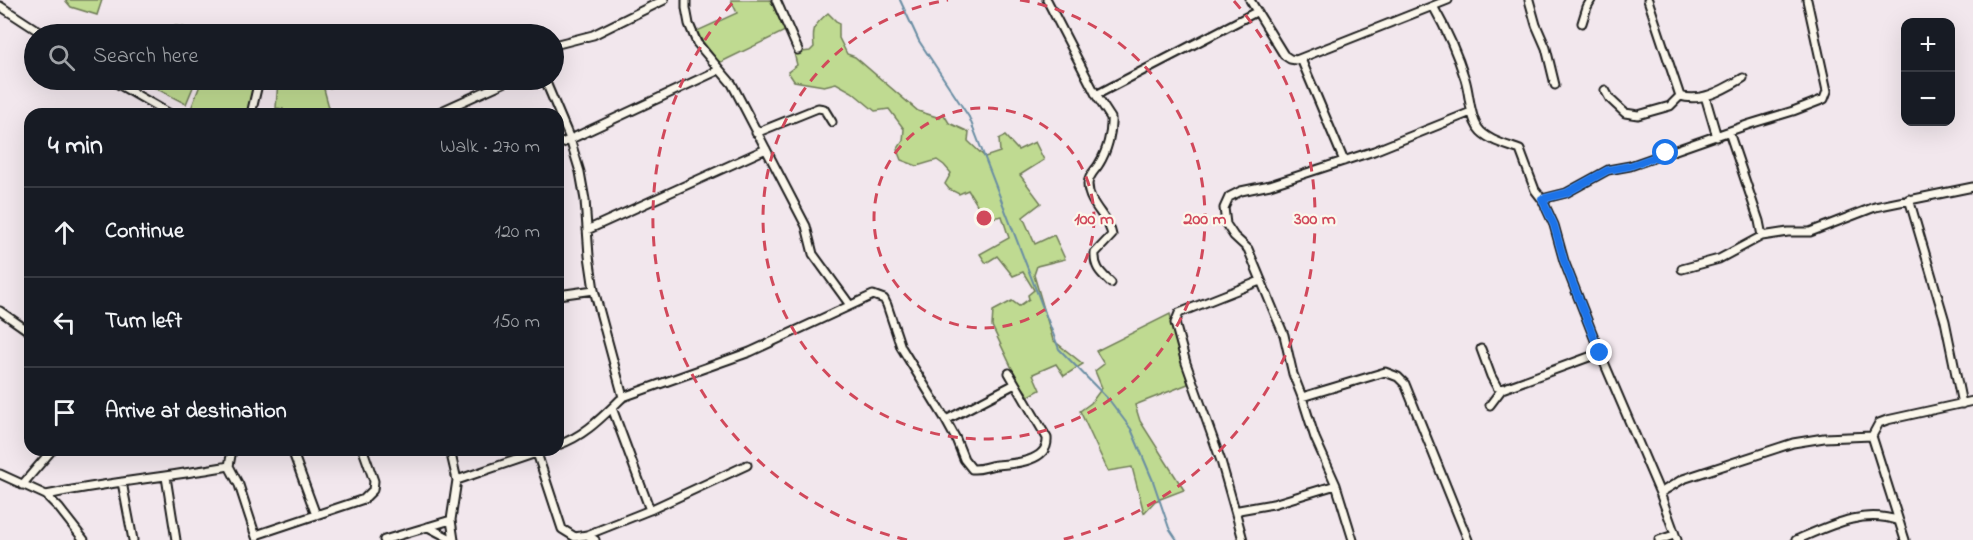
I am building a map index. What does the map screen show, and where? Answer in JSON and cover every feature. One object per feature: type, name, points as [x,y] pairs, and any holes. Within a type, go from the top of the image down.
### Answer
[{"type":"street","points":[[3,0],[0,5],[28,24]]},
{"type":"street","points":[[564,42],[593,35],[664,0]]},
{"type":"street","points":[[686,0],[689,24],[697,43],[732,84],[806,226],[813,254],[850,305]]},
{"type":"street","points":[[776,0],[798,50]]},
{"type":"street","points":[[1047,0],[1096,95],[1111,118],[1107,146],[1088,182],[1089,191],[1098,212],[1112,231],[1112,235],[1095,253],[1094,262],[1095,267],[1111,283]]},
{"type":"street","points":[[1250,0],[1284,55],[1290,59],[1301,59],[1448,0]]},
{"type":"street","points":[[1529,0],[1546,48],[1555,85]]},
{"type":"street","points":[[1582,23],[1591,0]]},
{"type":"street","points":[[1648,0],[1680,96]]},
{"type":"street","points":[[1542,199],[1566,193],[1608,170],[1630,166],[1824,99],[1827,91],[1807,0]]},
{"type":"street","points":[[1433,6],[1446,28],[1465,78],[1470,95],[1471,112],[1479,129],[1486,136],[1520,150],[1535,190],[1542,199],[1554,225],[1564,261],[1600,353],[1660,493],[1675,537],[1659,540]]},
{"type":"street","points":[[1096,95],[1256,12]]},
{"type":"street","points":[[1301,59],[1344,161]]},
{"type":"street","points":[[564,142],[719,70]]},
{"type":"street","points":[[1680,96],[1695,98],[1705,96],[1743,78]]},
{"type":"street","points":[[128,90],[160,108]]},
{"type":"street","points":[[252,108],[256,90]]},
{"type":"street","points":[[448,108],[488,90]]},
{"type":"street","points":[[549,90],[557,108]]},
{"type":"street","points":[[1605,90],[1610,99],[1625,113],[1638,115],[1670,106],[1680,96]]},
{"type":"street","points":[[1705,96],[1717,137]]},
{"type":"street","points":[[756,133],[818,108],[824,109],[832,122]]},
{"type":"street","points":[[1353,540],[1336,485],[1315,438],[1293,374],[1284,335],[1248,249],[1234,236],[1226,224],[1224,208],[1229,197],[1241,190],[1270,185],[1374,151],[1471,112]]},
{"type":"street","points":[[564,125],[580,172],[594,290],[623,397]]},
{"type":"street","points":[[1729,132],[1762,236]]},
{"type":"street","points":[[587,230],[766,149]]},
{"type":"street","points":[[1682,269],[1719,258],[1762,236],[1788,232],[1810,232],[1875,207],[1973,187]]},
{"type":"street","points":[[1909,199],[1946,321],[1962,404]]},
{"type":"street","points":[[1243,540],[1221,461],[1186,363],[1175,323],[1179,313],[1260,281]]},
{"type":"street","points":[[564,294],[594,290]]},
{"type":"street","points":[[564,444],[587,431],[623,397],[750,352],[873,295],[884,299],[901,347],[946,420],[964,459],[972,469],[980,470],[994,465],[1022,462],[1040,454],[1045,449],[1047,438],[1009,373]]},
{"type":"street","points":[[0,311],[24,328]]},
{"type":"street","points":[[1481,349],[1491,376],[1497,387],[1502,389]]},
{"type":"street","points":[[1490,405],[1502,389],[1600,353]]},
{"type":"street","points":[[1302,397],[1385,372],[1398,377],[1405,384],[1468,540]]},
{"type":"street","points":[[946,420],[1015,384]]},
{"type":"street","points":[[1905,540],[1872,436],[1879,423],[1887,420],[1973,401]]},
{"type":"street","points":[[612,408],[650,510]]},
{"type":"street","points":[[1660,493],[1683,479],[1793,443],[1824,438],[1872,436]]},
{"type":"street","points":[[22,485],[47,456]]},
{"type":"street","points":[[231,456],[230,466],[239,485],[256,538],[364,499],[373,489],[374,481],[365,456]]},
{"type":"street","points":[[294,456],[316,515]]},
{"type":"street","points":[[451,456],[457,480],[451,520],[454,540]]},
{"type":"street","points":[[457,480],[527,456]]},
{"type":"street","points":[[542,456],[562,529],[574,537],[587,535],[650,510],[747,465]]},
{"type":"street","points":[[46,495],[83,487],[166,477],[230,466]]},
{"type":"street","points":[[0,474],[46,495],[84,540]]},
{"type":"street","points":[[166,477],[176,540]]},
{"type":"street","points":[[122,482],[133,540]]},
{"type":"street","points":[[1236,514],[1239,510],[1273,504],[1336,485]]},
{"type":"street","points":[[1797,540],[1857,517],[1877,515],[1899,521]]},
{"type":"street","points":[[384,540],[451,520]]},
{"type":"street","points":[[428,527],[454,540]]},
{"type":"street","points":[[587,535],[595,540]]},
{"type":"green space","points":[[65,0],[102,0],[97,15],[71,7]]},
{"type":"green space","points":[[731,0],[770,0],[785,31],[719,63],[697,31],[737,13]]},
{"type":"green space","points":[[828,13],[839,24],[839,38],[847,54],[855,57],[918,111],[940,118],[943,113],[949,123],[969,132],[968,141],[985,157],[1000,152],[999,139],[1005,136],[1018,150],[1035,142],[1044,160],[1020,175],[1041,203],[1023,217],[1035,244],[1054,235],[1065,259],[1037,266],[1034,275],[1053,340],[1083,364],[1064,376],[1056,364],[1033,374],[1040,390],[1029,396],[1018,381],[992,326],[993,311],[1012,301],[1019,306],[1029,299],[1028,295],[1034,290],[1023,272],[1013,276],[997,256],[986,263],[980,254],[1009,238],[1002,216],[986,219],[968,190],[959,194],[949,189],[945,184],[951,173],[937,160],[917,166],[901,160],[897,150],[903,141],[904,129],[889,109],[875,111],[852,92],[836,83],[824,86],[794,81],[788,72],[797,65],[794,53],[810,51],[814,47],[815,27]]},
{"type":"green space","points":[[159,90],[192,90],[186,104]]},
{"type":"green space","points":[[198,90],[253,90],[248,108],[191,108]]},
{"type":"green space","points":[[277,90],[324,90],[329,108],[276,108]]},
{"type":"green space","points":[[1170,314],[1188,384],[1135,405],[1140,421],[1184,490],[1155,501],[1144,513],[1132,467],[1108,471],[1080,411],[1091,403],[1102,388],[1095,371],[1104,364],[1096,351]]},
{"type":"waterway","points":[[900,0],[919,41],[969,117],[1059,349],[1110,401],[1131,429],[1153,481],[1169,528],[1177,540]]},
{"type":"route","points":[[1600,353],[1564,261],[1554,225],[1542,199],[1566,193],[1608,170],[1630,166],[1666,153]]}]
